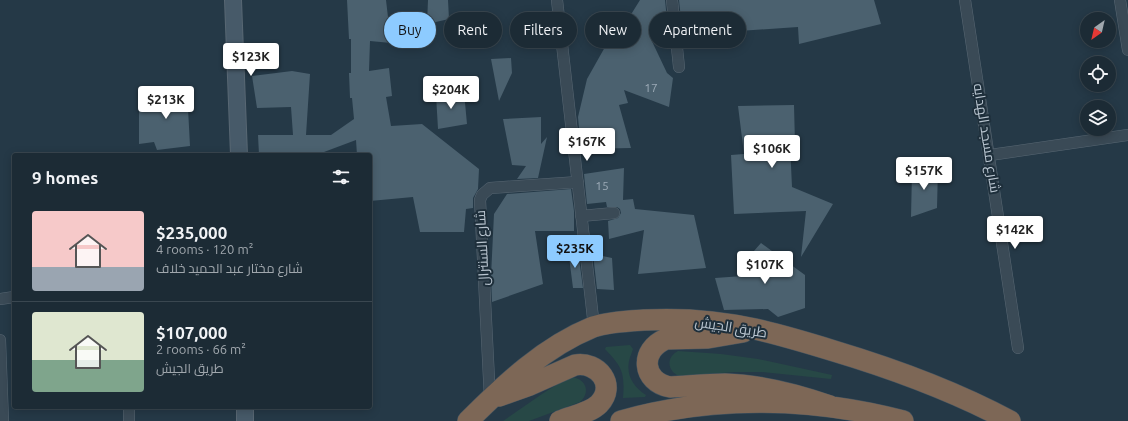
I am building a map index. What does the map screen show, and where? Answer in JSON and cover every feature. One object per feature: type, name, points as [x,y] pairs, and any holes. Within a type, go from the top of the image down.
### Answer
[{"type":"highway","name":"طريق الجيش","points":[[468,421],[521,370],[556,346],[594,327],[625,321],[657,319],[720,323],[755,329],[865,360],[941,388],[1010,421]]},
{"type":"highway","points":[[755,329],[724,336],[692,339],[666,339],[651,350],[648,356],[648,368],[650,374],[658,383],[664,386],[725,384],[746,385],[789,393],[830,406]]},
{"type":"highway","points":[[490,399],[530,385],[575,365],[588,365],[595,368],[604,378],[606,385],[603,399],[592,408],[560,421]]},
{"type":"highway","points":[[621,421],[660,412],[698,406],[773,402],[830,406],[858,410],[903,421]]},
{"type":"street","points":[[233,0],[239,153]]},
{"type":"street","points":[[557,0],[594,327]]},
{"type":"street","points":[[672,0],[679,67]]},
{"type":"street","name":"شارع مسجد الهدايه","points":[[964,0],[990,155],[1018,348]]},
{"type":"street","points":[[1120,0],[1125,16],[1128,50]]},
{"type":"street","points":[[990,155],[1128,135]]},
{"type":"street","name":"شارع السنترال","points":[[490,399],[480,200],[482,195],[490,188],[578,182]]},
{"type":"street","points":[[581,216],[614,213]]},
{"type":"street","points":[[0,299],[12,297]]},
{"type":"street","points":[[0,340],[3,421]]},
{"type":"street","points":[[128,421],[129,409]]},
{"type":"street","points":[[245,409],[245,421]]},
{"type":"green space","points":[[630,345],[633,349],[628,366],[630,376],[635,385],[646,395],[645,397],[623,398],[623,376],[621,370],[605,349],[606,347]]},
{"type":"green space","points":[[678,351],[721,354],[758,359],[832,375],[831,379],[761,372],[735,372],[679,376],[672,371],[670,367],[671,357]]},
{"type":"green space","points":[[572,377],[581,380],[585,386],[585,394],[580,402],[529,421],[503,421],[567,378]]},
{"type":"building","points":[[347,0],[386,0],[387,12],[384,12],[384,42],[370,41],[369,71],[389,68],[392,96],[386,97],[391,126],[422,124],[479,169],[478,189],[473,198],[473,208],[466,209],[464,232],[420,232],[413,197],[372,201],[372,153],[357,153],[356,140],[324,153],[259,153],[258,135],[293,135],[291,107],[257,108],[252,76],[292,71],[310,74],[306,135],[331,135],[354,119],[352,98],[350,98],[349,73],[351,73],[351,39],[349,39]]},
{"type":"building","points":[[428,0],[448,0],[449,12],[444,12],[444,20],[436,22],[436,12],[428,12]]},
{"type":"building","points":[[640,0],[665,0],[666,12],[649,12],[649,48],[655,48],[667,73],[673,78],[669,107],[624,90],[628,103],[619,105],[631,148],[581,149],[578,117],[587,79],[604,48],[641,48],[641,12],[633,12]]},
{"type":"building","points":[[679,0],[874,0],[881,24],[799,44],[798,27],[746,31],[746,12],[680,12]]},
{"type":"building","points":[[511,58],[512,73],[499,101],[491,59]]},
{"type":"building","points":[[152,88],[187,89],[190,146],[157,150],[154,142],[139,144],[139,104],[153,104]]},
{"type":"building","points":[[464,92],[467,124],[438,129],[436,95]]},
{"type":"building","points":[[794,105],[795,144],[790,144],[792,187],[833,204],[801,257],[806,211],[734,214],[731,155],[744,154],[738,106]]},
{"type":"building","points":[[541,117],[541,144],[547,137],[538,178],[517,179],[526,166],[512,165],[503,119]]},
{"type":"building","points":[[624,168],[623,200],[633,199],[635,209],[694,215],[706,268],[638,274],[644,230],[609,239],[608,221],[618,218],[621,213],[620,209],[617,207],[607,207],[606,202],[587,204],[584,174]]},
{"type":"building","points":[[938,168],[937,208],[911,217],[912,172]]},
{"type":"building","points":[[571,189],[574,211],[574,231],[535,231],[543,284],[492,302],[491,276],[494,214],[507,194]]},
{"type":"building","points":[[761,243],[805,275],[805,308],[778,317],[768,309],[724,310],[715,278],[743,276],[746,260]]},
{"type":"building","points":[[568,249],[578,251],[583,288],[573,288]]},
{"type":"building","points":[[593,254],[612,258],[614,290],[597,289]]}]
